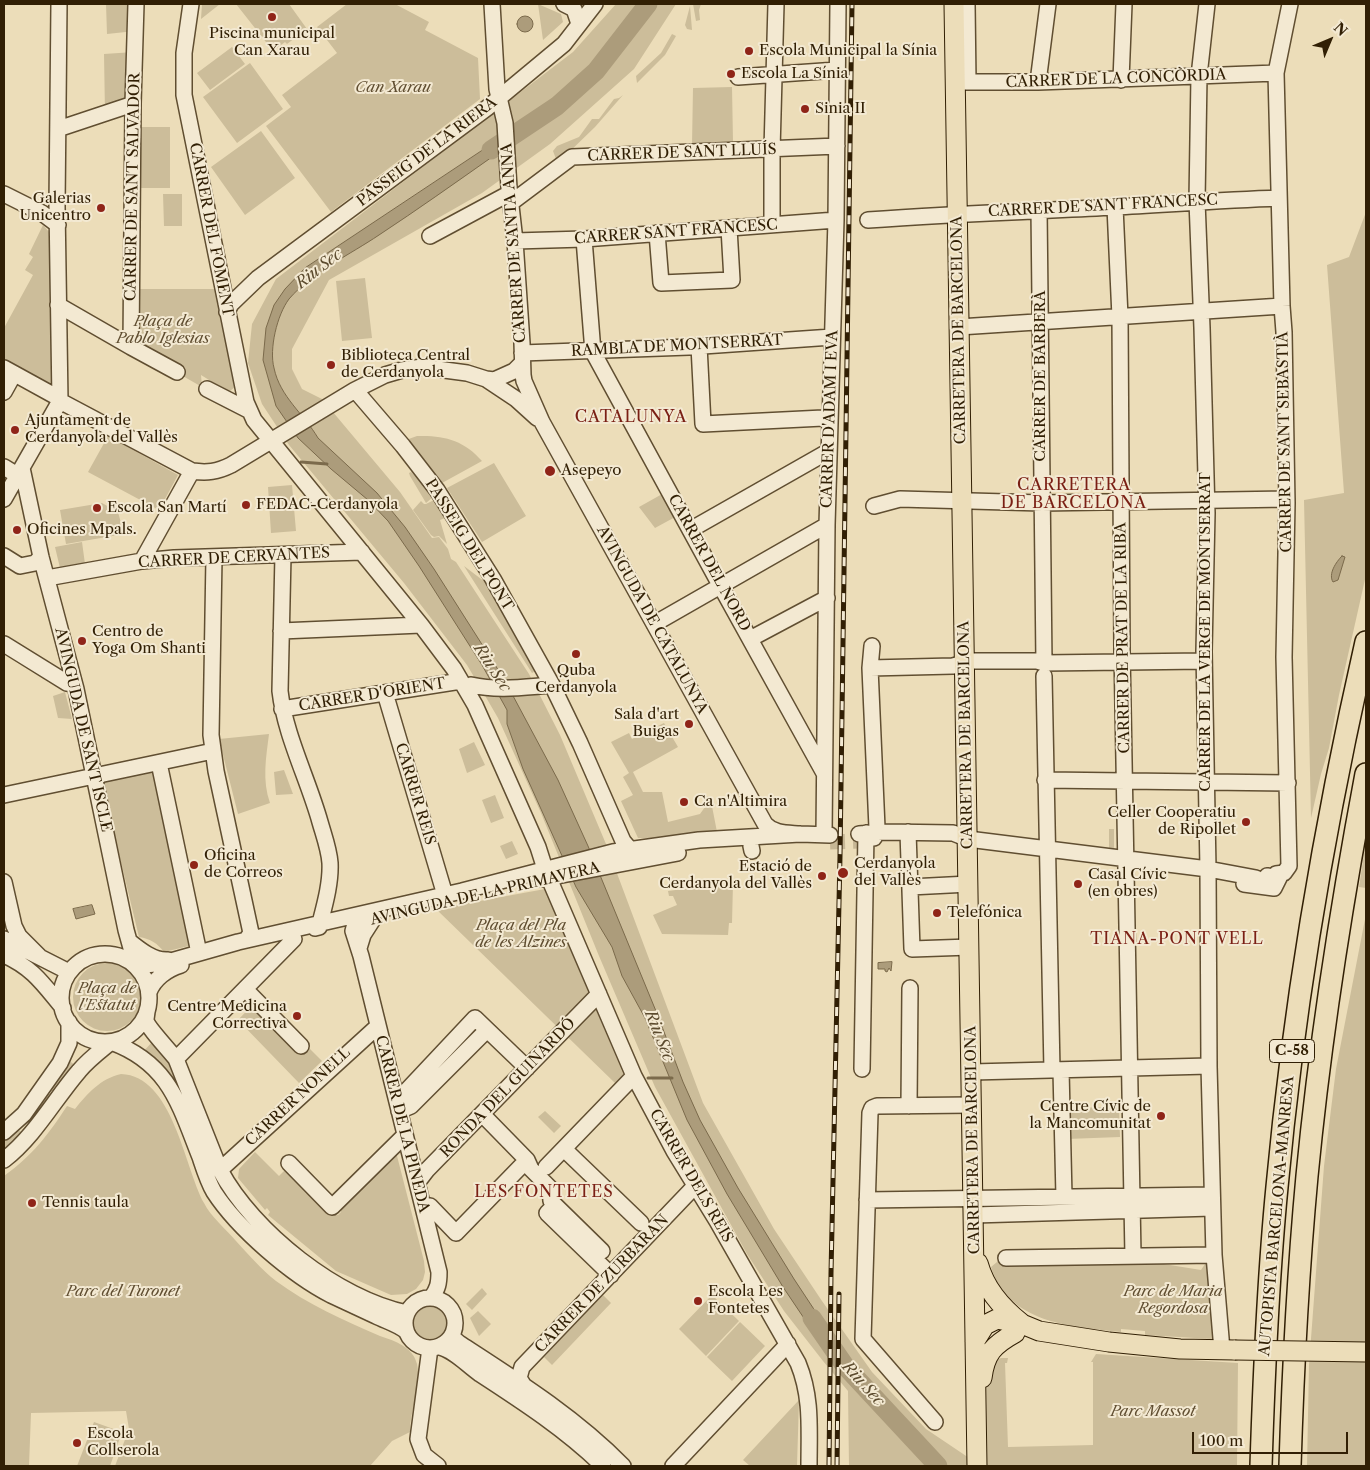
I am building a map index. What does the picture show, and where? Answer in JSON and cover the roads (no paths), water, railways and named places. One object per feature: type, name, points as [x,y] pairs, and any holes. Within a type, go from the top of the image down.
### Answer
[{"type":"highway","name":"AUTOPISTA BARCELONA-MANRESA","points":[[1261,1466],[1276,1189],[1293,1043],[1315,896],[1344,740],[1366,642]]},
{"type":"highway","name":"AUTOPISTA BARCELONA-MANRESA","points":[[1290,1466],[1297,1303],[1312,1128],[1336,942],[1366,774]]},
{"type":"main road","name":"CARRETERA DE BARCELONA","points":[[954,4],[962,82],[958,213],[959,326],[965,838],[969,884],[974,1250],[978,1327],[978,1459]]},
{"type":"main road","points":[[974,1250],[983,1278],[993,1295],[1025,1329]]},
{"type":"main road","points":[[978,1327],[1002,1332],[1025,1329],[1145,1346],[1229,1350],[1366,1352]]},
{"type":"main road","points":[[977,1409],[981,1399],[985,1361],[990,1351],[997,1344],[1025,1329]]},
{"type":"street","points":[[6,495],[20,472],[57,399],[59,4]]},
{"type":"street","name":"CARRER DE SANT SALVADOR","points":[[131,347],[133,104],[136,4]]},
{"type":"street","name":"CARRER DE SANTA ANNA","points":[[497,4],[498,26],[502,32],[505,123],[522,358]]},
{"type":"street","name":"CARRER DE SANTA ANNA","points":[[497,4],[497,89],[504,93]]},
{"type":"street","points":[[772,225],[776,4]]},
{"type":"street","name":"CARRER D'ADAM I EVA","points":[[828,837],[824,773],[827,525],[836,220],[838,4]]},
{"type":"street","name":"CARRETERA DE BARCELONA","points":[[962,82],[968,4]]},
{"type":"street","points":[[1038,82],[1048,4]]},
{"type":"street","points":[[1121,80],[1124,4]]},
{"type":"street","name":"CARRER DE LA VERGE DE MONTSERRAT","points":[[1206,4],[1199,76],[1197,201],[1202,312],[1206,513],[1204,661],[1211,870],[1209,1066],[1214,1255],[1229,1350]]},
{"type":"street","name":"CARRER DE SANT SEBASTIÀ","points":[[1276,874],[1284,873],[1288,866],[1288,783],[1284,657],[1287,500],[1276,73],[1290,4]]},
{"type":"street","name":"CARRER DEL FOMENT","points":[[187,6],[184,95],[246,402],[254,420],[276,438],[362,552],[421,625]]},
{"type":"street","points":[[571,6],[581,12],[593,7]]},
{"type":"street","points":[[571,6],[579,24]]},
{"type":"street","name":"PASSEIG DE LA RIERA","points":[[227,312],[231,304],[247,288],[504,93],[564,44],[593,7]]},
{"type":"street","points":[[738,77],[775,76],[838,70]]},
{"type":"street","name":"CARRER DE LA CONCÒRDIA","points":[[962,82],[1121,80],[1276,73]]},
{"type":"street","points":[[58,129],[133,104]]},
{"type":"street","name":"CARRER DE SANT LLUÍS","points":[[430,236],[510,194],[572,158],[837,146]]},
{"type":"street","points":[[4,194],[42,213],[58,229]]},
{"type":"street","name":"CARRER DE SANT FRANCESC","points":[[868,220],[958,213],[1279,198]]},
{"type":"street","points":[[42,213],[57,207]]},
{"type":"street","name":"CARRER DE PRAT DE LA RIBA","points":[[1115,207],[1120,317],[1122,660],[1133,1256]]},
{"type":"street","name":"CARRER DE BARBERÀ","points":[[1039,209],[1042,321],[1045,780],[1064,1196]]},
{"type":"street","name":"CARRER SANT FRANCESC","points":[[515,241],[584,239],[836,220]]},
{"type":"street","points":[[657,233],[661,283],[732,280],[729,228]]},
{"type":"street","points":[[584,239],[594,352]]},
{"type":"street","points":[[219,269],[223,281],[228,286],[247,288]]},
{"type":"street","points":[[58,305],[177,372]]},
{"type":"street","points":[[959,326],[1282,306]]},
{"type":"street","name":"RAMBLA DE MONTSERRAT","points":[[522,358],[832,337]]},
{"type":"street","points":[[700,346],[703,424],[823,418],[830,416]]},
{"type":"street","name":"CARRER DEL NORD","points":[[594,352],[824,773]]},
{"type":"street","name":"AVINGUDA DE CATALUNYA","points":[[192,471],[203,473],[219,472],[355,390],[384,375],[422,367],[467,373],[494,380],[514,371],[522,358]]},
{"type":"street","name":"AVINGUDA DE CATALUNYA","points":[[522,358],[524,381],[542,422],[770,829],[777,832],[828,837]]},
{"type":"street","points":[[4,392],[9,371],[57,399],[192,471],[142,562]]},
{"type":"street","name":"AVINGUDA DE CATALUNYA","points":[[486,379],[516,399],[542,422]]},
{"type":"street","points":[[207,389],[250,411]]},
{"type":"street","name":"PASSEIG DEL PONT","points":[[355,390],[404,447],[448,506],[493,579],[552,685],[586,757],[624,856]]},
{"type":"street","points":[[690,530],[829,451]]},
{"type":"street","points":[[4,467],[20,472]]},
{"type":"street","name":"AVINGUDA DE SANT ISCLE","points":[[20,472],[28,495],[41,558],[74,684],[136,966]]},
{"type":"street","points":[[6,495],[20,488],[28,495]]},
{"type":"street","points":[[874,506],[900,499],[1042,503],[1287,500]]},
{"type":"street","points":[[654,624],[827,525]]},
{"type":"street","name":"CARRER DE CERVANTES","points":[[47,578],[142,562],[214,557],[362,552]]},
{"type":"street","points":[[283,555],[280,691],[282,709],[316,806],[327,845],[330,864],[324,904],[344,929]]},
{"type":"street","points":[[4,556],[20,566],[35,563],[41,558]]},
{"type":"street","points":[[214,557],[211,677],[213,751],[251,934]]},
{"type":"street","points":[[750,638],[827,598]]},
{"type":"street","points":[[281,631],[421,625]]},
{"type":"street","name":"CARRER DELS REIS","points":[[421,625],[471,684],[475,705],[550,874],[634,1076],[674,1151],[788,1344],[800,1369],[809,1404],[809,1466]]},
{"type":"street","points":[[4,644],[67,683],[74,684]]},
{"type":"street","points":[[862,1069],[872,646]]},
{"type":"street","points":[[870,668],[953,666],[964,662],[1037,661],[1044,669],[1122,660],[1204,661]]},
{"type":"street","points":[[471,684],[515,689],[552,685]]},
{"type":"street","name":"CARRER D'ORIENT","points":[[282,709],[385,693],[471,684]]},
{"type":"street","name":"CARRER REIS","points":[[385,693],[445,895]]},
{"type":"street","points":[[4,795],[213,751]]},
{"type":"street","points":[[159,763],[198,949]]},
{"type":"street","points":[[1045,780],[1288,783]]},
{"type":"street","points":[[763,818],[763,824],[756,842],[781,842],[828,837]]},
{"type":"street","name":"AVINGUDA DE CATALUNYA","points":[[756,842],[800,834]]},
{"type":"street","points":[[869,836],[908,835],[965,838],[1211,870],[1252,880]]},
{"type":"street","points":[[908,835],[957,842],[965,838]]},
{"type":"street","points":[[908,835],[912,949],[970,947]]},
{"type":"street","name":"AVINGUDA DE LA PRIMAVERA","points":[[149,992],[151,987],[164,973],[177,966],[344,929],[624,856],[714,843],[756,842]]},
{"type":"street","name":"AVINGUDA DE LA PRIMAVERA","points":[[136,966],[164,963],[198,949],[251,934],[344,929],[409,903],[550,874]]},
{"type":"street","points":[[4,882],[14,926],[19,936],[39,956]]},
{"type":"street","points":[[910,886],[969,884]]},
{"type":"street","name":"AVINGUDA DE LA PRIMAVERA","points":[[251,934],[268,940],[283,937],[296,939],[306,931],[344,929],[360,918],[398,909],[409,903]]},
{"type":"street","name":"CARRER DE LA PINEDA","points":[[344,929],[378,1026],[439,1272],[439,1284],[431,1298]]},
{"type":"street","points":[[4,939],[69,972]]},
{"type":"street","points":[[176,1059],[296,939]]},
{"type":"street","name":"AVINGUDA DE LA PRIMAVERA","points":[[129,941],[153,957],[164,960],[175,959]]},
{"type":"street","points":[[9,1124],[24,1114],[65,1053],[69,1043],[66,1015],[61,996],[69,972],[80,962],[94,955],[109,954],[123,958],[136,966],[147,985],[149,992],[146,1020],[149,1027],[176,1059],[220,1170],[227,1184],[243,1206],[264,1229],[335,1283],[369,1300],[407,1313]]},
{"type":"street","points":[[4,955],[18,961],[35,974],[77,1031],[87,1038],[111,1042],[128,1048],[147,1061],[163,1078],[176,1097],[214,1191],[238,1221],[288,1267],[329,1294],[378,1318],[396,1324],[406,1331],[418,1345],[450,1352],[563,1431],[602,1466]]},
{"type":"street","points":[[909,1106],[910,988]]},
{"type":"street","points":[[245,989],[301,1046]]},
{"type":"street","name":"RONDA DEL GUINARDÓ","points":[[417,1183],[427,1170],[599,994]]},
{"type":"street","points":[[4,1160],[32,1132],[81,1068],[111,1042],[134,1032],[142,1022],[147,1011]]},
{"type":"street","points":[[398,1106],[475,1018],[527,1068]]},
{"type":"street","name":"CARRER NONELL","points":[[220,1170],[378,1026]]},
{"type":"street","points":[[972,1072],[1209,1066]]},
{"type":"street","points":[[546,1167],[634,1076]]},
{"type":"street","points":[[935,1422],[863,1339],[870,1113],[872,1108],[877,1106],[972,1105]]},
{"type":"street","points":[[482,1114],[527,1160],[531,1169],[550,1188],[551,1201],[555,1205],[547,1213],[580,1237],[607,1270]]},
{"type":"street","points":[[9,1124],[32,1132]]},
{"type":"street","points":[[289,1163],[332,1207],[405,1135]]},
{"type":"street","points":[[564,1149],[641,1223]]},
{"type":"street","points":[[423,1207],[430,1206],[456,1233],[527,1160]]},
{"type":"street","name":"CARRER DE ZURBARAN","points":[[524,1386],[519,1378],[522,1367],[607,1270],[695,1186]]},
{"type":"street","points":[[974,1206],[1064,1196],[1132,1203]]},
{"type":"street","points":[[868,1200],[974,1206],[1212,1201]]},
{"type":"street","points":[[1006,1258],[1214,1255]]},
{"type":"street","points":[[406,1331],[407,1313],[417,1302],[431,1298],[444,1302],[454,1313],[456,1321],[452,1336],[446,1343],[434,1348]]},
{"type":"street","points":[[452,1336],[459,1343],[571,1420],[623,1466]]},
{"type":"street","points":[[673,1466],[788,1344]]},
{"type":"street","points":[[434,1348],[418,1439],[424,1454],[438,1466]]},
{"type":"water","points":[[525,16],[531,18],[533,24],[531,30],[525,32],[519,30],[517,24],[519,18]]},
{"type":"water","points":[[492,144],[500,144],[492,157],[393,226],[320,272],[289,299],[281,314],[275,332],[273,342],[274,368],[281,388],[318,438],[377,493],[405,527],[504,679],[558,780],[588,846],[700,1120],[738,1188],[827,1329],[826,1351],[783,1287],[727,1194],[687,1120],[645,1018],[622,976],[612,947],[576,887],[523,769],[507,724],[507,710],[482,665],[388,521],[368,500],[298,438],[276,406],[263,360],[266,328],[274,305],[285,289],[305,268]]},
{"type":"water","points":[[1342,556],[1345,557],[1338,580],[1333,582],[1332,572]]},
{"type":"water","points":[[92,905],[95,914],[76,919],[73,909]]},
{"type":"water","points":[[892,962],[891,971],[889,968],[887,972],[885,969],[878,969],[878,963]]},
{"type":"waterway","name":"Riu Sec","points":[[491,150],[557,106],[596,71],[648,4]]},
{"type":"waterway","points":[[301,462],[327,464]]},
{"type":"waterway","points":[[648,1078],[672,1078]]},
{"type":"waterway","name":"Riu Sec","points":[[812,1318],[845,1366],[938,1466]]},
{"type":"tunnel","points":[[830,842],[859,841]]},
{"type":"railway","points":[[829,1466],[852,4]]},
{"type":"railway","points":[[837,1466],[839,1294]]},
{"type":"place","name":"Piscina municipal Can Xarau","points":[[272,17]]},
{"type":"place","name":"Escola Municipal la Sínia","points":[[749,51]]},
{"type":"place","name":"Escola La Sínia","points":[[731,74]]},
{"type":"place","name":"Sinia II","points":[[805,109]]},
{"type":"place","name":"Galerias Unicentro","points":[[101,208]]},
{"type":"place","name":"Biblioteca Central de Cerdanyola","points":[[331,365]]},
{"type":"place","name":"Ajuntament de Cerdanyola del Vallès","points":[[15,430]]},
{"type":"place","name":"Asepeyo","points":[[550,471]]},
{"type":"place","name":"FEDAC-Cerdanyola","points":[[246,505]]},
{"type":"place","name":"Escola San Martí","points":[[97,508]]},
{"type":"place","name":"Oficines Mpals.","points":[[17,530]]},
{"type":"place","name":"Centro de Yoga Om Shanti","points":[[82,641]]},
{"type":"place","name":"Quba Cerdanyola","points":[[576,654]]},
{"type":"place","name":"Sala d'art Buigas","points":[[689,724]]},
{"type":"place","name":"Ca n'Altimira","points":[[684,802]]},
{"type":"place","name":"Celler Cooperatiu de Ripollet","points":[[1246,822]]},
{"type":"place","name":"Oficina de Correos","points":[[194,865]]},
{"type":"place","name":"Cerdanyola del Vallès","points":[[843,873]]},
{"type":"place","name":"Estació de Cerdanyola del Vallès","points":[[822,876]]},
{"type":"place","name":"Casal Cívic (en obres)","points":[[1078,884]]},
{"type":"place","name":"Telefónica","points":[[937,913]]},
{"type":"place","name":"Centre Medicina Correctiva","points":[[297,1016]]},
{"type":"place","name":"Centre Cívic de la Mancomunitat","points":[[1161,1116]]},
{"type":"place","name":"Tennis taula","points":[[32,1203]]},
{"type":"place","name":"Escola Les Fontetes","points":[[698,1301]]},
{"type":"place","name":"Escola Collserola","points":[[77,1443]]},
{"type":"district","name":"CATALUNYA","points":[[631,417]]},
{"type":"district","name":"CARRETERA DE BARCELONA","points":[[1074,494]]},
{"type":"district","name":"TIANA-PONT VELL","points":[[1177,939]]},
{"type":"district","name":"LES FONTETES","points":[[544,1192]]},
{"type":"park label","name":"Can Xarau","points":[[393,88]]},
{"type":"park label","name":"Plaça de Pablo Iglesias","points":[[163,330]]},
{"type":"park label","name":"Plaça del Pla de les Alzines","points":[[521,934]]},
{"type":"park label","name":"Plaça de l'Estatut","points":[[107,998]]},
{"type":"park label","name":"Parc del Turonet","points":[[123,1292]]},
{"type":"park label","name":"Parc de Maria Regordosa","points":[[1173,1300]]},
{"type":"park label","name":"Parc Massot","points":[[1153,1412]]}]
